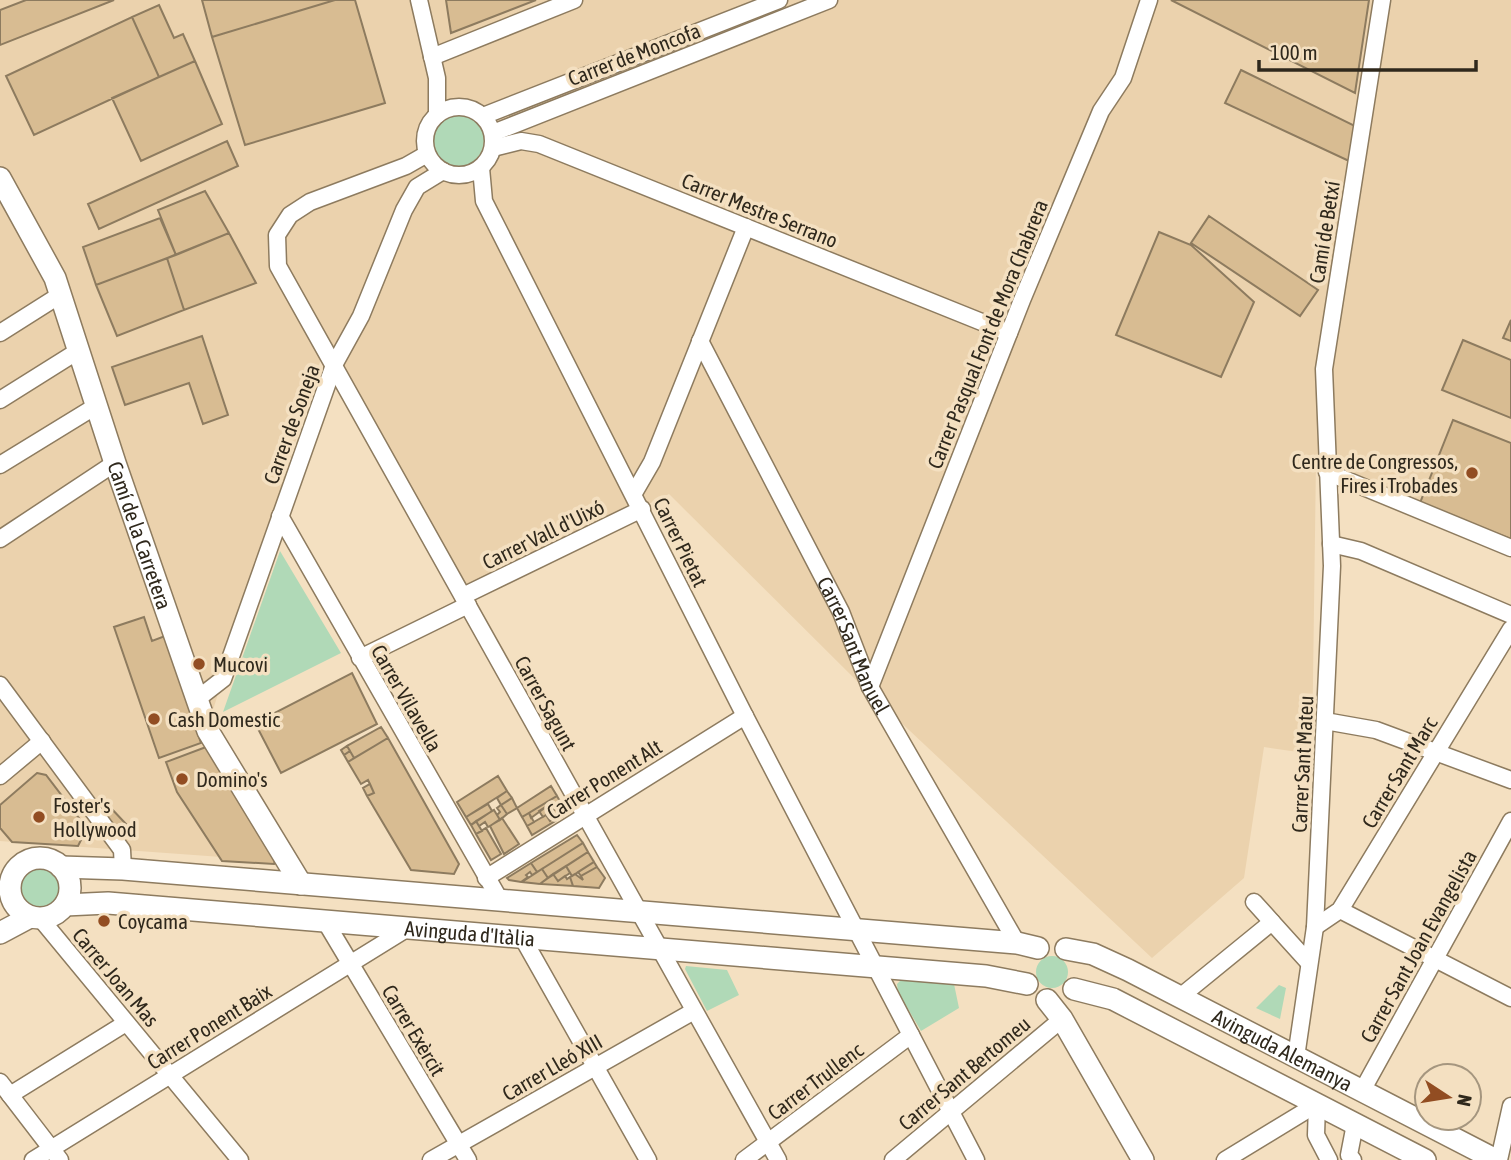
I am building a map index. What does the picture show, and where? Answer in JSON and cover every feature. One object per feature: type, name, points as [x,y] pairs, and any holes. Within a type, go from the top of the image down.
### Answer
[{"type":"main road","name":"Camí de la Carretera","points":[[0,178],[55,278],[115,463],[208,731],[301,884]]},
{"type":"main road","points":[[0,859],[45,859],[61,867],[67,875],[69,885],[65,905],[58,912],[35,917],[0,933]]},
{"type":"main road","points":[[27,861],[19,867],[5,890],[17,908],[35,917]]},
{"type":"main road","name":"Avinguda d'Itàlia","points":[[61,867],[123,869],[1027,946]]},
{"type":"main road","name":"Avinguda d'Itàlia","points":[[65,905],[108,903],[660,948],[986,975],[1027,984]]},
{"type":"main road","points":[[1052,944],[1066,948],[1078,962],[1078,981],[1074,989],[1062,998],[1047,1000],[1039,997],[1027,984],[1024,968],[1031,954],[1027,946],[1052,944]]},
{"type":"main road","name":"Avinguda Alemanya","points":[[1066,948],[1093,954],[1497,1160]]},
{"type":"main road","name":"Avinguda Alemanya","points":[[1074,989],[1113,999],[1425,1160]]},
{"type":"main road","points":[[1047,1000],[1062,1018],[1143,1160]]},
{"type":"street","points":[[419,0],[437,78],[437,114]]},
{"type":"street","points":[[432,57],[574,0]]},
{"type":"street","name":"Carrer de Moncofa","points":[[483,116],[779,0]]},
{"type":"street","name":"Carrer de Moncofa","points":[[493,141],[829,0]]},
{"type":"street","name":"Carrer Pasqual Font de Mora Chabrera","points":[[870,687],[1009,333],[1101,111],[1124,78],[1149,0]]},
{"type":"street","name":"Camí de Betxí","points":[[1327,472],[1324,369],[1382,0]]},
{"type":"street","points":[[437,78],[459,106]]},
{"type":"street","points":[[459,106],[472,108],[483,116],[493,141],[488,159],[481,168],[462,176],[443,171],[433,164],[427,154],[426,133],[437,114],[447,108],[459,106]]},
{"type":"street","name":"Carrer Mestre Serrano","points":[[493,141],[539,144],[1009,333]]},
{"type":"street","name":"Carrer Sagunt","points":[[427,154],[406,166],[310,202],[290,215],[277,235],[278,266],[778,1160]]},
{"type":"street","name":"Carrer Pietat","points":[[481,168],[484,201],[745,716],[857,930]]},
{"type":"street","name":"Carrer de Soneja","points":[[196,700],[223,679],[334,365],[361,316],[404,210],[417,187],[443,171]]},
{"type":"street","points":[[634,493],[652,462],[746,227]]},
{"type":"street","points":[[0,333],[60,295]]},
{"type":"street","name":"Carrer Sant Manuel","points":[[700,341],[841,612],[870,687],[1027,946]]},
{"type":"street","points":[[0,400],[78,351]]},
{"type":"street","points":[[0,465],[96,406]]},
{"type":"street","points":[[0,538],[115,463]]},
{"type":"street","points":[[1327,472],[1511,548]]},
{"type":"street","name":"Carrer Sant Mateu","points":[[1296,1056],[1315,927],[1331,544],[1327,472]]},
{"type":"street","name":"Carrer Vall d'Uixó","points":[[360,658],[642,509]]},
{"type":"street","name":"Carrer Vilavella","points":[[280,516],[500,901]]},
{"type":"street","points":[[1331,544],[1361,551],[1511,615]]},
{"type":"street","name":"Carrer Sant Marc","points":[[1315,927],[1339,910],[1511,629]]},
{"type":"street","points":[[0,685],[122,850],[123,869]]},
{"type":"street","name":"Carrer Ponent Alt","points":[[486,878],[745,716]]},
{"type":"street","points":[[1325,721],[1376,730],[1511,780]]},
{"type":"street","points":[[0,776],[42,741]]},
{"type":"street","name":"Carrer Sant Joan Evangelista","points":[[1362,1091],[1511,821]]},
{"type":"street","points":[[1254,901],[1309,963]]},
{"type":"street","points":[[1339,910],[1511,998]]},
{"type":"street","name":"Carrer Joan Mas","points":[[35,917],[240,1160]]},
{"type":"street","name":"Carrer Exèrcit","points":[[325,921],[468,1160]]},
{"type":"street","points":[[1180,997],[1272,922]]},
{"type":"street","name":"Carrer Ponent Baix","points":[[33,1160],[56,1154],[170,1075],[408,928]]},
{"type":"street","points":[[857,930],[976,1160]]},
{"type":"street","points":[[522,937],[648,1160]]},
{"type":"street","name":"Carrer Lleó XIII","points":[[431,1160],[694,1011]]},
{"type":"street","name":"Carrer Sant Bertomeu","points":[[893,1160],[1062,1018]]},
{"type":"street","points":[[56,1154],[5,1089],[126,1023]]},
{"type":"street","name":"Carrer Trullenc","points":[[744,1160],[911,1035]]},
{"type":"street","points":[[1225,1160],[1317,1104]]},
{"type":"street","points":[[1317,1104],[1316,1135],[1329,1160]]},
{"type":"street","points":[[1497,1160],[1511,1106]]},
{"type":"street","points":[[1348,1158],[1355,1124]]},
{"type":"shaded area","points":[[0,0],[1511,0],[1511,539],[1316,461],[1312,754],[1264,747],[1244,878],[1152,958],[861,685],[669,494],[469,593],[324,349],[205,736],[276,861],[0,841]]},
{"type":"green space","points":[[457,113],[476,121],[484,140],[476,159],[457,167],[438,159],[430,140],[438,121]]},
{"type":"green space","points":[[280,551],[341,653],[223,712]]},
{"type":"green space","points":[[40,869],[53,875],[59,888],[53,901],[40,907],[27,901],[21,888],[27,875]]},
{"type":"green space","points":[[1052,956],[1064,960],[1068,972],[1064,984],[1052,988],[1040,984],[1036,972],[1040,960]]},
{"type":"green space","points":[[686,966],[727,970],[739,995],[707,1011],[685,969]]},
{"type":"green space","points":[[901,980],[954,984],[959,1008],[921,1031],[898,992],[897,984]]},
{"type":"green space","points":[[1279,985],[1286,988],[1280,1019],[1256,1008]]},
{"type":"building","points":[[26,0],[114,0],[0,45],[0,10]]},
{"type":"building","points":[[202,0],[335,0],[212,37]]},
{"type":"building","points":[[335,0],[355,0],[385,103],[245,145],[212,37]]},
{"type":"building","points":[[446,0],[536,0],[451,33]]},
{"type":"building","points":[[1171,0],[1369,0],[1355,93]]},
{"type":"building","points":[[159,5],[174,38],[183,34],[195,61],[159,77],[132,17]]},
{"type":"building","points":[[132,17],[159,77],[34,135],[6,76]]},
{"type":"building","points":[[195,61],[222,124],[141,161],[112,98]]},
{"type":"building","points":[[1241,70],[1355,126],[1349,161],[1225,103]]},
{"type":"building","points":[[227,141],[238,166],[99,229],[88,204]]},
{"type":"building","points":[[205,191],[229,233],[176,255],[158,210]]},
{"type":"building","points":[[1209,216],[1318,290],[1300,316],[1191,243]]},
{"type":"building","points":[[160,218],[176,255],[96,285],[83,247]]},
{"type":"building","points":[[1159,232],[1191,245],[1254,302],[1221,377],[1116,335]]},
{"type":"building","points":[[229,233],[256,283],[184,310],[167,258]]},
{"type":"building","points":[[167,258],[184,310],[117,336],[96,285]]},
{"type":"building","points":[[1511,320],[1511,341],[1503,338]]},
{"type":"building","points":[[202,336],[228,415],[203,424],[189,383],[125,405],[112,367]]},
{"type":"building","points":[[1463,340],[1511,360],[1511,418],[1442,390]]},
{"type":"building","name":"Centre de Congressos, Fires i Trobades","points":[[1453,420],[1511,443],[1511,539],[1420,503]]},
{"type":"building","points":[[144,617],[152,641],[165,636],[201,743],[159,758],[114,627]]},
{"type":"building","points":[[352,673],[377,724],[281,773],[255,723]]},
{"type":"building","points":[[381,727],[388,738],[354,758],[347,746]]},
{"type":"building","points":[[388,738],[459,864],[454,874],[411,870],[367,796],[374,793],[368,780],[361,784],[348,762]]},
{"type":"building","points":[[347,746],[350,751],[344,755],[341,750]]},
{"type":"building","points":[[206,747],[277,854],[274,864],[222,861],[177,792],[166,762]]},
{"type":"building","points":[[350,751],[354,758],[348,762],[344,755]]},
{"type":"building","name":"Foster's Hollywood","points":[[37,773],[46,775],[88,830],[78,846],[12,842],[0,828],[0,805]]},
{"type":"building","points":[[498,776],[507,791],[466,817],[457,802]]},
{"type":"building","points":[[370,784],[374,793],[367,796],[363,788]]},
{"type":"building","points":[[551,786],[557,796],[522,817],[517,808]]},
{"type":"building","points":[[551,786],[557,796],[522,817],[517,808]]},
{"type":"building","points":[[507,791],[512,798],[501,805],[497,798]]},
{"type":"building","points":[[557,796],[562,805],[554,810],[550,804],[531,818],[529,813]]},
{"type":"building","points":[[512,798],[517,808],[507,814],[501,805]]},
{"type":"building","points":[[488,804],[492,811],[471,825],[466,817]]},
{"type":"building","points":[[550,804],[554,810],[543,817],[539,811]]},
{"type":"building","points":[[501,805],[507,814],[500,820],[497,808]]},
{"type":"building","points":[[562,805],[566,811],[565,815],[532,835],[527,826],[546,815],[550,821],[553,819],[550,812]]},
{"type":"building","points":[[109,806],[126,824],[117,832],[101,814]]},
{"type":"building","points":[[494,810],[500,820],[488,827],[485,822],[479,826],[476,821]]},
{"type":"building","points":[[529,813],[534,822],[527,826],[522,817]]},
{"type":"building","points":[[502,818],[519,844],[504,854],[490,826]]},
{"type":"building","points":[[476,821],[482,831],[476,834],[471,825]]},
{"type":"building","points":[[486,828],[501,854],[491,860],[476,834]]},
{"type":"building","points":[[577,835],[583,843],[537,872],[531,863]]},
{"type":"building","points":[[583,843],[588,852],[548,878],[542,869]]},
{"type":"building","points":[[588,852],[594,862],[572,876],[566,866]]},
{"type":"building","points":[[594,862],[597,867],[581,876],[578,872]]},
{"type":"building","points":[[531,863],[537,872],[532,875],[530,872],[521,882],[507,878]]},
{"type":"building","points":[[566,866],[570,873],[558,881],[553,874]]},
{"type":"building","points":[[597,867],[605,878],[599,888],[573,886],[570,877],[575,874],[583,880],[581,876]]},
{"type":"building","points":[[542,869],[548,878],[540,884],[522,882]]},
{"type":"building","points":[[553,874],[558,881],[565,876],[567,879],[570,877],[573,886],[540,884]]},
{"type":"place","name":"Centre de Congressos, Fires i Trobades","points":[[1472,473]]},
{"type":"place","name":"Mucovi","points":[[199,664]]},
{"type":"place","name":"Cash Domestic","points":[[154,719]]},
{"type":"place","name":"Domino's","points":[[182,779]]},
{"type":"place","name":"Foster's Hollywood","points":[[39,817]]},
{"type":"place","name":"Coycama","points":[[104,921]]}]
